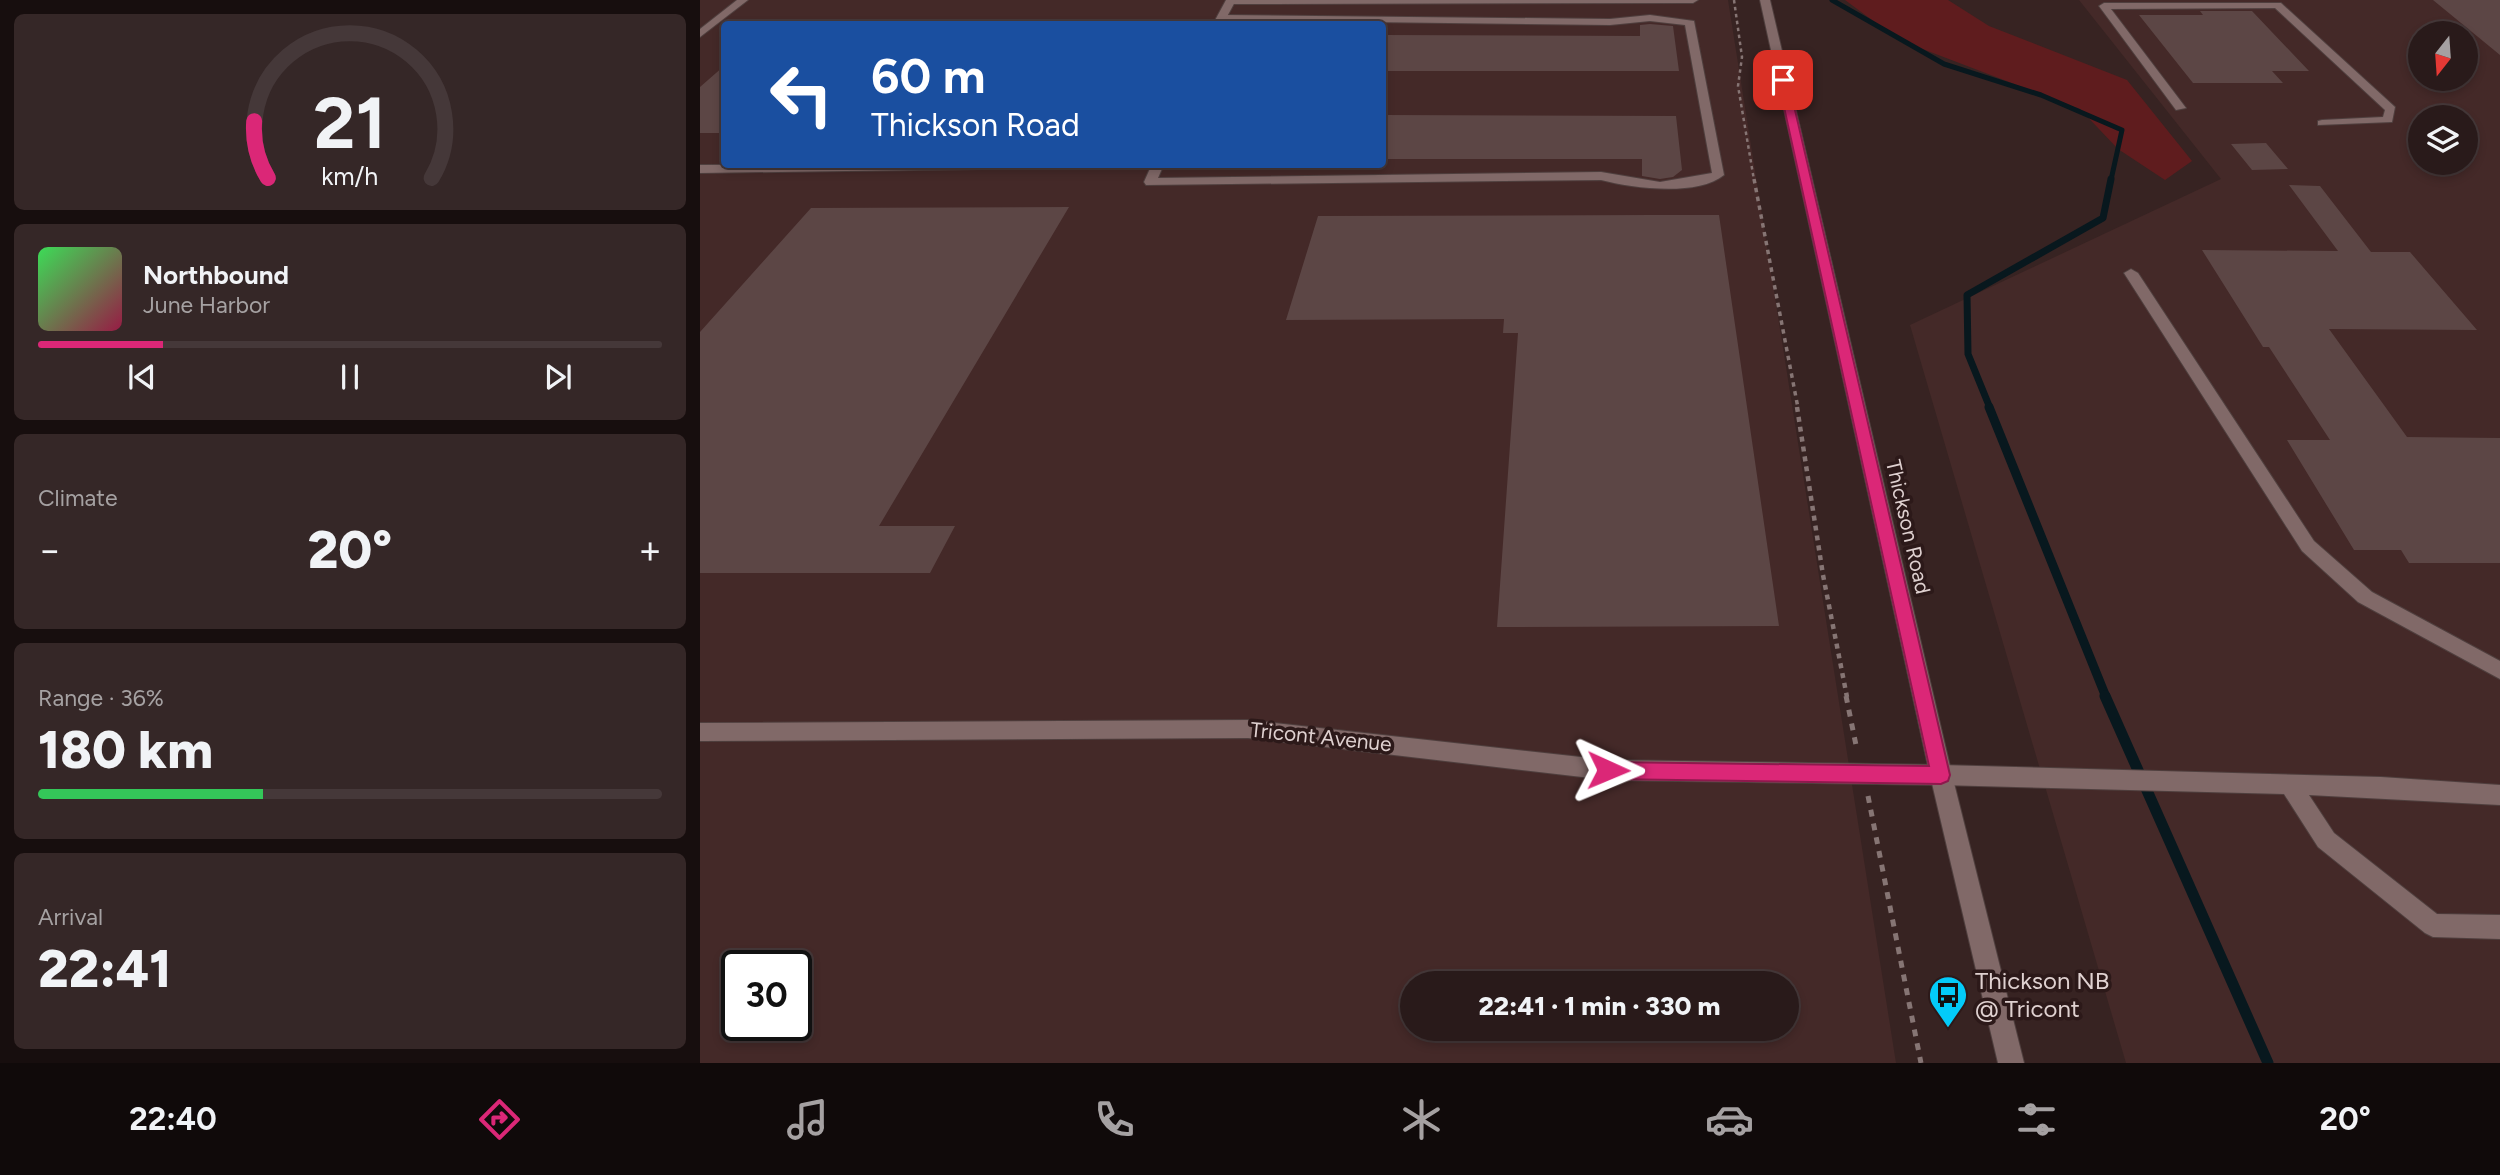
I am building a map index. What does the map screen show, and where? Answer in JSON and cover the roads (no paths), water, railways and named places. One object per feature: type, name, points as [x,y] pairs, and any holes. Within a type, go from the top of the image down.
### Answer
[{"type":"main road","points":[[700,34],[743,0]]},
{"type":"main road","points":[[1220,21],[1231,0],[1693,0]]},
{"type":"main road","name":"Thickson Road","points":[[1765,0],[1941,775],[2011,1063]]},
{"type":"main road","points":[[2102,3],[2275,2],[2391,109],[2388,120],[2322,122]]},
{"type":"main road","points":[[2102,3],[2180,108]]},
{"type":"main road","points":[[1156,168],[1150,182],[1601,176],[1637,187],[1689,185],[1718,175],[1690,23],[1671,17],[1637,17],[1610,22],[1386,22]]},
{"type":"main road","points":[[700,169],[773,168]]},
{"type":"main road","points":[[1202,182],[1209,168]]},
{"type":"main road","points":[[2131,274],[2308,546],[2365,597],[2500,671]]},
{"type":"main road","name":"Tricont Avenue","points":[[700,732],[1248,729],[1608,770],[2112,779],[2500,795]]},
{"type":"main road","points":[[2290,785],[2326,840],[2433,925],[2500,927]]},
{"type":"waterway","points":[[1832,0],[1944,64],[2041,95],[2122,130],[2111,180]]},
{"type":"waterway","points":[[1990,408],[1968,354],[1967,295],[2103,218],[2111,179]]},
{"type":"waterway","points":[[1989,407],[2106,697]]},
{"type":"waterway","points":[[2105,696],[2268,1063]]},
{"type":"place","name":"Thickson NB @ Tricont","points":[[1948,1029]]}]
